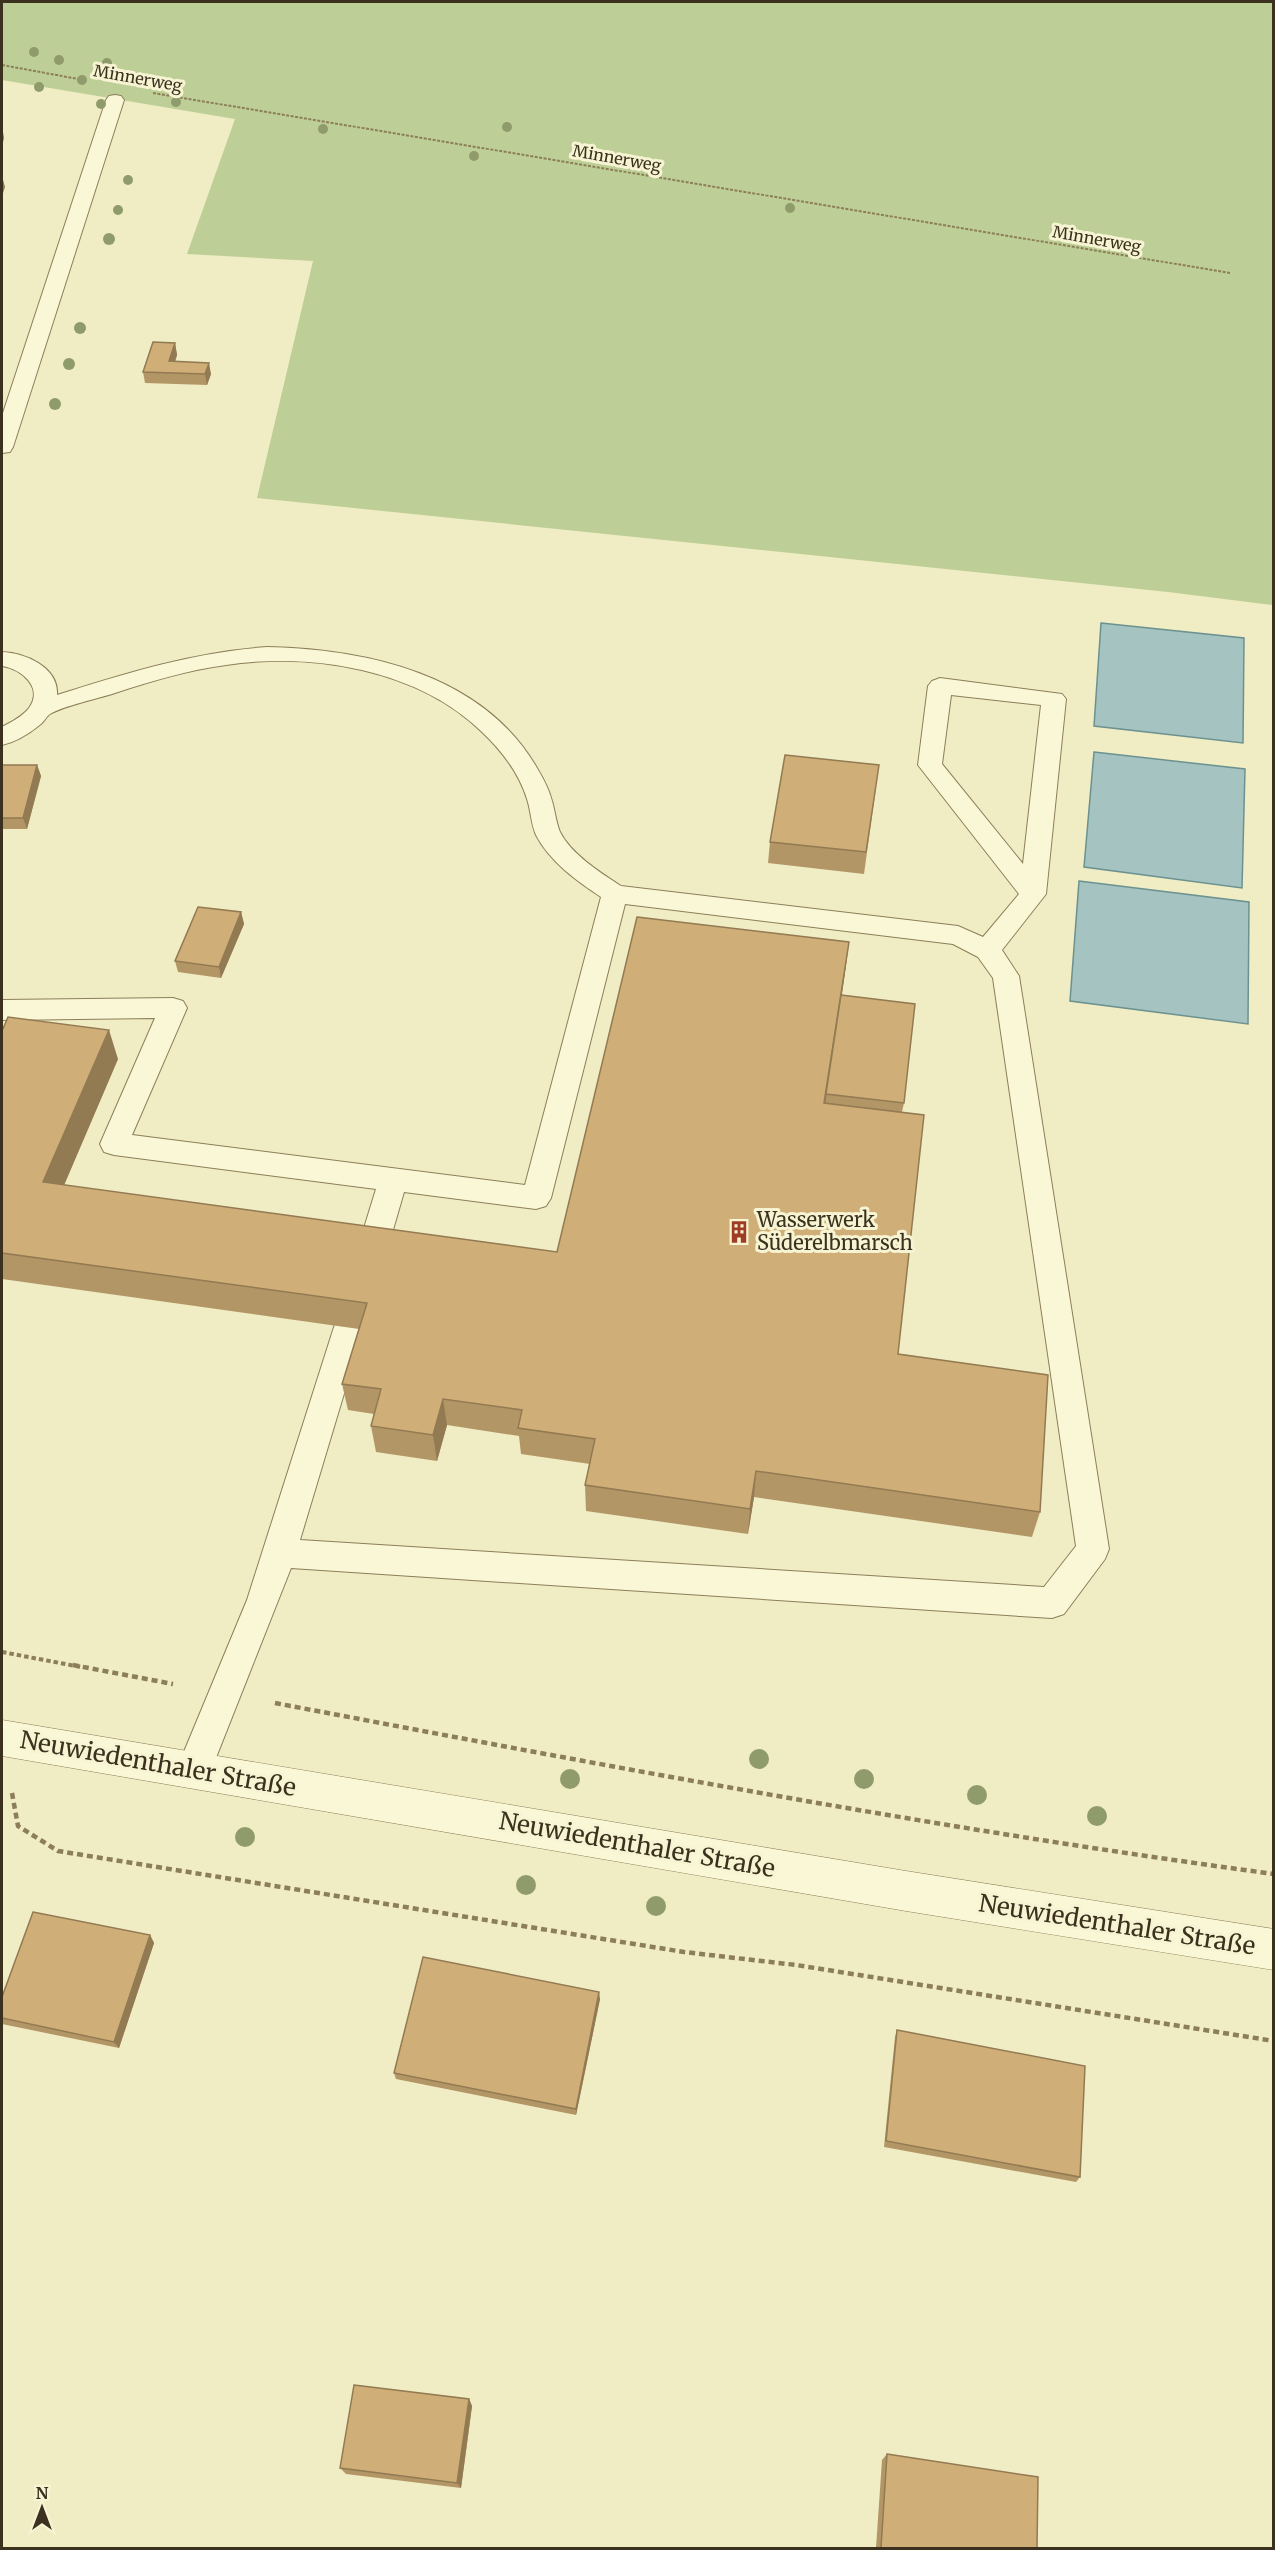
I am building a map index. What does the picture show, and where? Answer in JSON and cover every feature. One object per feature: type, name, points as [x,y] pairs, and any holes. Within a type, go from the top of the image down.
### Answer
[{"type":"street","name":"Neuwiedenthaler Straße","points":[[2,1738],[1274,1950]]},
{"type":"lane","points":[[2,447],[116,100]]},
{"type":"lane","points":[[2,736],[25,724],[40,710],[160,671],[229,657],[301,655],[375,665],[444,691],[490,724],[517,756],[538,796],[550,837],[589,877],[615,894],[958,934],[987,950],[1006,976],[1093,1550],[1052,1603],[280,1552]]},
{"type":"lane","points":[[2,659],[28,666],[42,678],[46,693],[40,710]]},
{"type":"lane","points":[[987,950],[1033,894],[1054,699],[940,686],[930,765],[1033,894]]},
{"type":"lane","points":[[2,1010],[173,1008],[114,1144],[536,1198],[615,894]]},
{"type":"lane","points":[[371,1254],[393,1180]]},
{"type":"lane","points":[[194,1771],[264,1600],[349,1327]]},
{"type":"path","name":"Minnerweg","points":[[2,65],[78,79]]},
{"type":"path","name":"Minnerweg","points":[[146,91],[1230,273]]},
{"type":"path","points":[[2,1652],[682,1779],[1081,1848],[1274,1874]]},
{"type":"path","points":[[10,1783],[18,1826],[58,1851],[684,1952],[796,1965],[1274,2041]]},
{"type":"green space","points":[[2,2],[1273,2],[1273,605],[1168,592],[257,498],[313,261],[187,254],[235,119],[2,80]]},
{"type":"water","points":[[1101,623],[1244,638],[1243,743],[1094,726]]},
{"type":"water","points":[[1094,752],[1245,769],[1242,888],[1084,867]]},
{"type":"water","points":[[1079,881],[1249,902],[1248,1024],[1070,1001]]},
{"type":"building","points":[[153,342],[175,343],[169,361],[209,363],[205,374],[143,372]]},
{"type":"building","points":[[785,755],[879,765],[866,852],[770,842]]},
{"type":"building","points":[[2,765],[37,765],[23,818],[2,818]]},
{"type":"building","points":[[198,907],[241,912],[219,967],[175,961]]},
{"type":"building","name":"Wasserwerk Süderelbmarsch","points":[[637,917],[849,942],[824,1103],[924,1115],[898,1354],[1048,1375],[1040,1512],[756,1471],[750,1509],[585,1485],[595,1439],[518,1428],[522,1410],[443,1399],[433,1435],[371,1426],[381,1389],[342,1384],[367,1303],[2,1253],[2,1031],[8,1017],[109,1030],[43,1182],[557,1252]]},
{"type":"building","points":[[841,995],[915,1004],[904,1103],[826,1094]]},
{"type":"building","points":[[33,1912],[150,1935],[114,2042],[2,2018],[2,1997]]},
{"type":"building","points":[[423,1957],[599,1992],[576,2109],[394,2073]]},
{"type":"building","points":[[897,2030],[1085,2066],[1080,2177],[886,2141]]},
{"type":"building","points":[[354,2385],[469,2399],[457,2483],[340,2468]]},
{"type":"building","points":[[887,2454],[1038,2477],[1037,2548],[881,2548]]},
{"type":"place","name":"Wasserwerk Süderelbmarsch","points":[[739,1232]]}]
